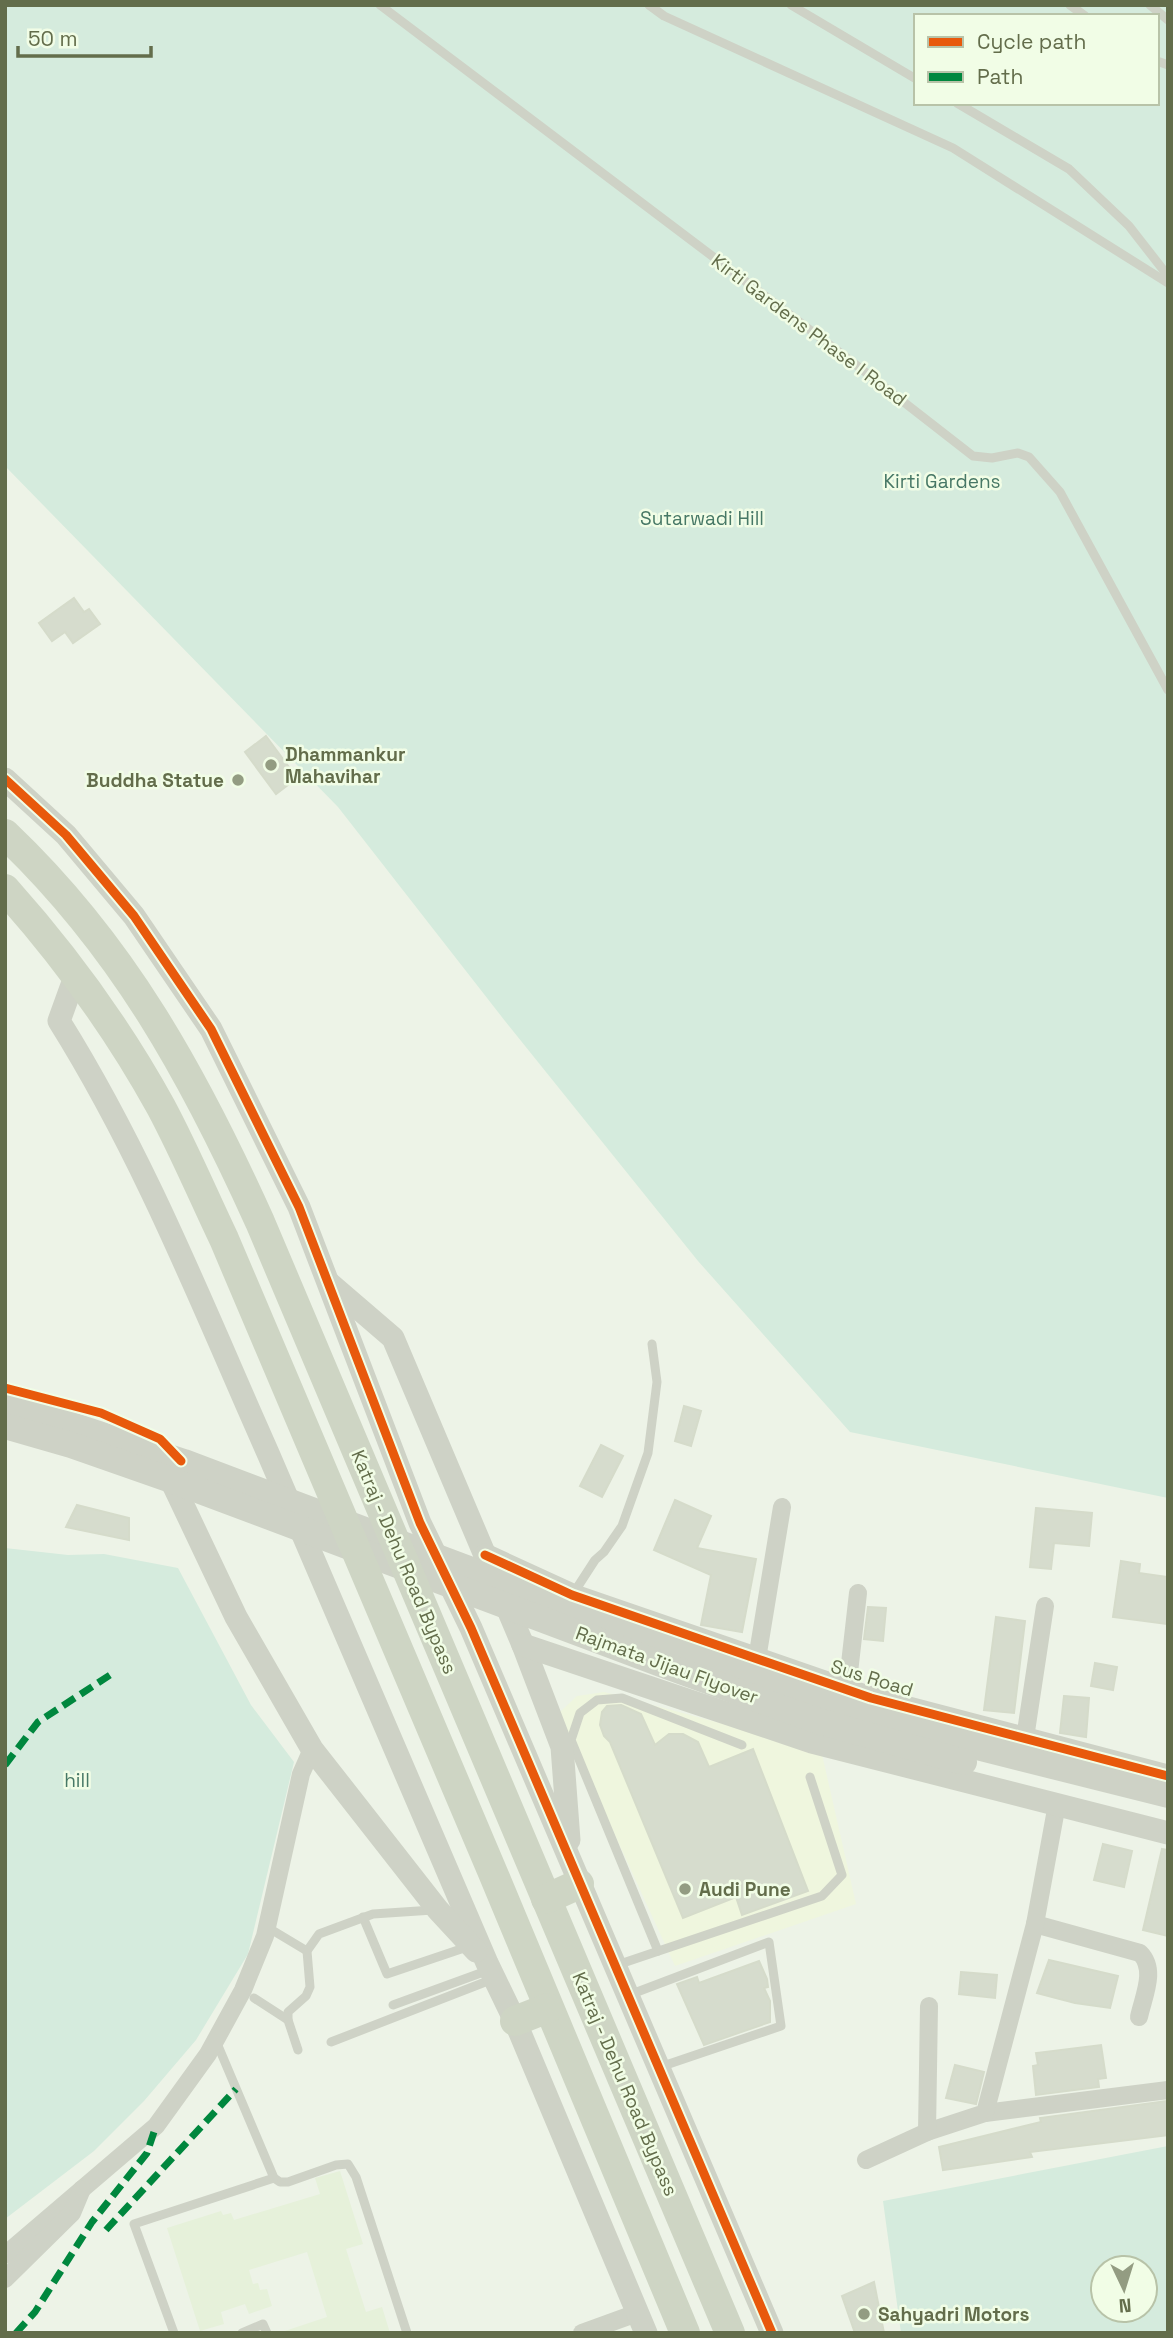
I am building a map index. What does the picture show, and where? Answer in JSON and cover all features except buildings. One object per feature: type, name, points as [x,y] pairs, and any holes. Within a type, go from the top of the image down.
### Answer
[{"type":"highway","name":"Katraj - Dehu Road Bypass","points":[[5,834],[35,863],[101,940],[175,1051],[220,1134],[271,1247],[730,2333]]},
{"type":"highway","name":"Katraj - Dehu Road Bypass","points":[[5,889],[76,974],[151,1090],[184,1152],[493,1873],[685,2333]]},
{"type":"highway","points":[[547,1899],[575,1871]]},
{"type":"highway","points":[[515,2021],[548,2008]]},
{"type":"main road","points":[[5,1403],[177,1475]]},
{"type":"main road","points":[[5,1426],[177,1475]]},
{"type":"main road","name":"Rajmata Jijau Flyover","points":[[177,1475],[554,1604],[812,1698],[949,1740],[1168,1795]]},
{"type":"main road","name":"Rajmata Jijau Flyover","points":[[554,1604],[818,1721],[933,1754],[1168,1813]]},
{"type":"street","points":[[5,779],[66,835],[134,916],[211,1029],[299,1207],[420,1523],[471,1628],[772,2333]]},
{"type":"street","points":[[76,974],[59,1021],[143,1170],[515,2021],[641,2323],[582,2333]]},
{"type":"street","points":[[327,1282],[393,1338],[523,1645],[562,1747],[575,1871]]},
{"type":"street","points":[[177,1475],[190,1524],[236,1617],[312,1749],[438,1910],[491,1970]]},
{"type":"street","points":[[757,1659],[782,1507]]},
{"type":"street","name":"Sus Road","points":[[485,1555],[554,1604],[757,1659],[847,1690],[1168,1776]]},
{"type":"street","points":[[847,1690],[858,1593]]},
{"type":"street","points":[[1025,1738],[1045,1606]]},
{"type":"street","points":[[523,1645],[779,1732],[1168,1833]]},
{"type":"street","points":[[5,2255],[156,2126],[208,2054],[243,1990],[267,1927],[301,1774],[312,1749]]},
{"type":"street","points":[[985,2113],[1035,1924],[1057,1804]]},
{"type":"street","points":[[1035,1924],[1140,1953],[1146,1959],[1150,1973],[1139,2017]]},
{"type":"street","points":[[928,2132],[929,2006]]},
{"type":"street","points":[[866,2160],[928,2132],[985,2113],[1168,2090]]},
{"type":"street","points":[[5,2279],[72,2213],[83,2186]]},
{"type":"lane","name":"Kirti Gardens Phase I Road","points":[[380,5],[840,352],[973,456],[992,458],[1018,453],[1028,457],[1060,492],[1168,690]]},
{"type":"lane","points":[[649,5],[664,16],[953,148],[1168,283]]},
{"type":"lane","points":[[791,5],[914,78]]},
{"type":"lane","points":[[1150,5],[1168,20]]},
{"type":"lane","points":[[960,105],[1069,169],[1129,226],[1168,276]]},
{"type":"lane","points":[[554,1604],[604,1552],[622,1526],[636,1489],[648,1453],[654,1421],[657,1382],[652,1344]]},
{"type":"lane","points":[[658,1951],[571,1740],[580,1713],[597,1700],[622,1698],[741,1745]]},
{"type":"lane","points":[[617,1965],[822,1896],[842,1875],[810,1777]]},
{"type":"lane","points":[[298,2050],[288,2012],[306,1996],[310,1987],[307,1951],[319,1934],[373,1914],[438,1910]]},
{"type":"lane","points":[[363,1917],[387,1974],[471,1946]]},
{"type":"lane","points":[[267,1927],[307,1951]]},
{"type":"lane","points":[[629,1995],[769,1942],[781,2026],[659,2067]]},
{"type":"lane","points":[[393,2005],[491,1970]]},
{"type":"lane","points":[[331,2042],[491,1970]]},
{"type":"lane","points":[[254,1998],[288,2020]]},
{"type":"lane","points":[[216,2040],[274,2178],[280,2182],[288,2182],[335,2165],[348,2164],[356,2176],[407,2333]]},
{"type":"lane","points":[[174,2333],[134,2224],[274,2178]]},
{"type":"lane","points":[[242,2333],[263,2324],[267,2333]]},
{"type":"shaded area","points":[[604,1692],[821,1750],[856,1904],[675,1966],[559,1713],[577,1696]]},
{"type":"shaded area","points":[[340,2171],[363,2244],[346,2249],[366,2312],[382,2307],[390,2333],[279,2333],[327,2317],[307,2252],[249,2270],[253,2284],[258,2283],[260,2290],[267,2289],[272,2306],[249,2314],[245,2304],[221,2312],[224,2324],[200,2331],[167,2228],[221,2211],[223,2215],[231,2213],[234,2220],[320,2194],[315,2178]]},
{"type":"green space","name":"Sutarwadi Hill","points":[[5,5],[1168,5],[1168,1498],[850,1432],[698,1261],[505,1021],[338,807],[5,466]]},
{"type":"green space","name":"hill","points":[[5,1548],[68,1555],[104,1554],[178,1568],[251,1705],[294,1762],[248,1954],[196,2040],[144,2101],[94,2151],[5,2219]]},
{"type":"green space","points":[[1168,2146],[1168,2333],[901,2333],[883,2201]]},
{"type":"marked path","points":[[5,1765],[38,1722],[113,1673]]},
{"type":"marked path","points":[[106,2230],[236,2089]]},
{"type":"marked path","points":[[16,2333],[35,2312],[92,2222],[147,2153],[156,2126]]},
{"type":"cycle path","points":[[5,779],[66,835],[134,916],[211,1029],[299,1207],[420,1523],[471,1628],[772,2333]]},
{"type":"cycle path","points":[[5,1388],[101,1413],[160,1439],[181,1461]]},
{"type":"cycle path","points":[[485,1555],[572,1595],[871,1698],[1168,1776]]},
{"type":"place","name":"Dhammankur Mahavihar","points":[[271,765]]},
{"type":"place","name":"Buddha Statue","points":[[238,780]]},
{"type":"place","name":"Audi Pune","points":[[685,1889]]},
{"type":"place","name":"Sahyadri Motors","points":[[864,2314]]},
{"type":"park label","name":"Kirti Gardens","points":[[942,481]]}]
